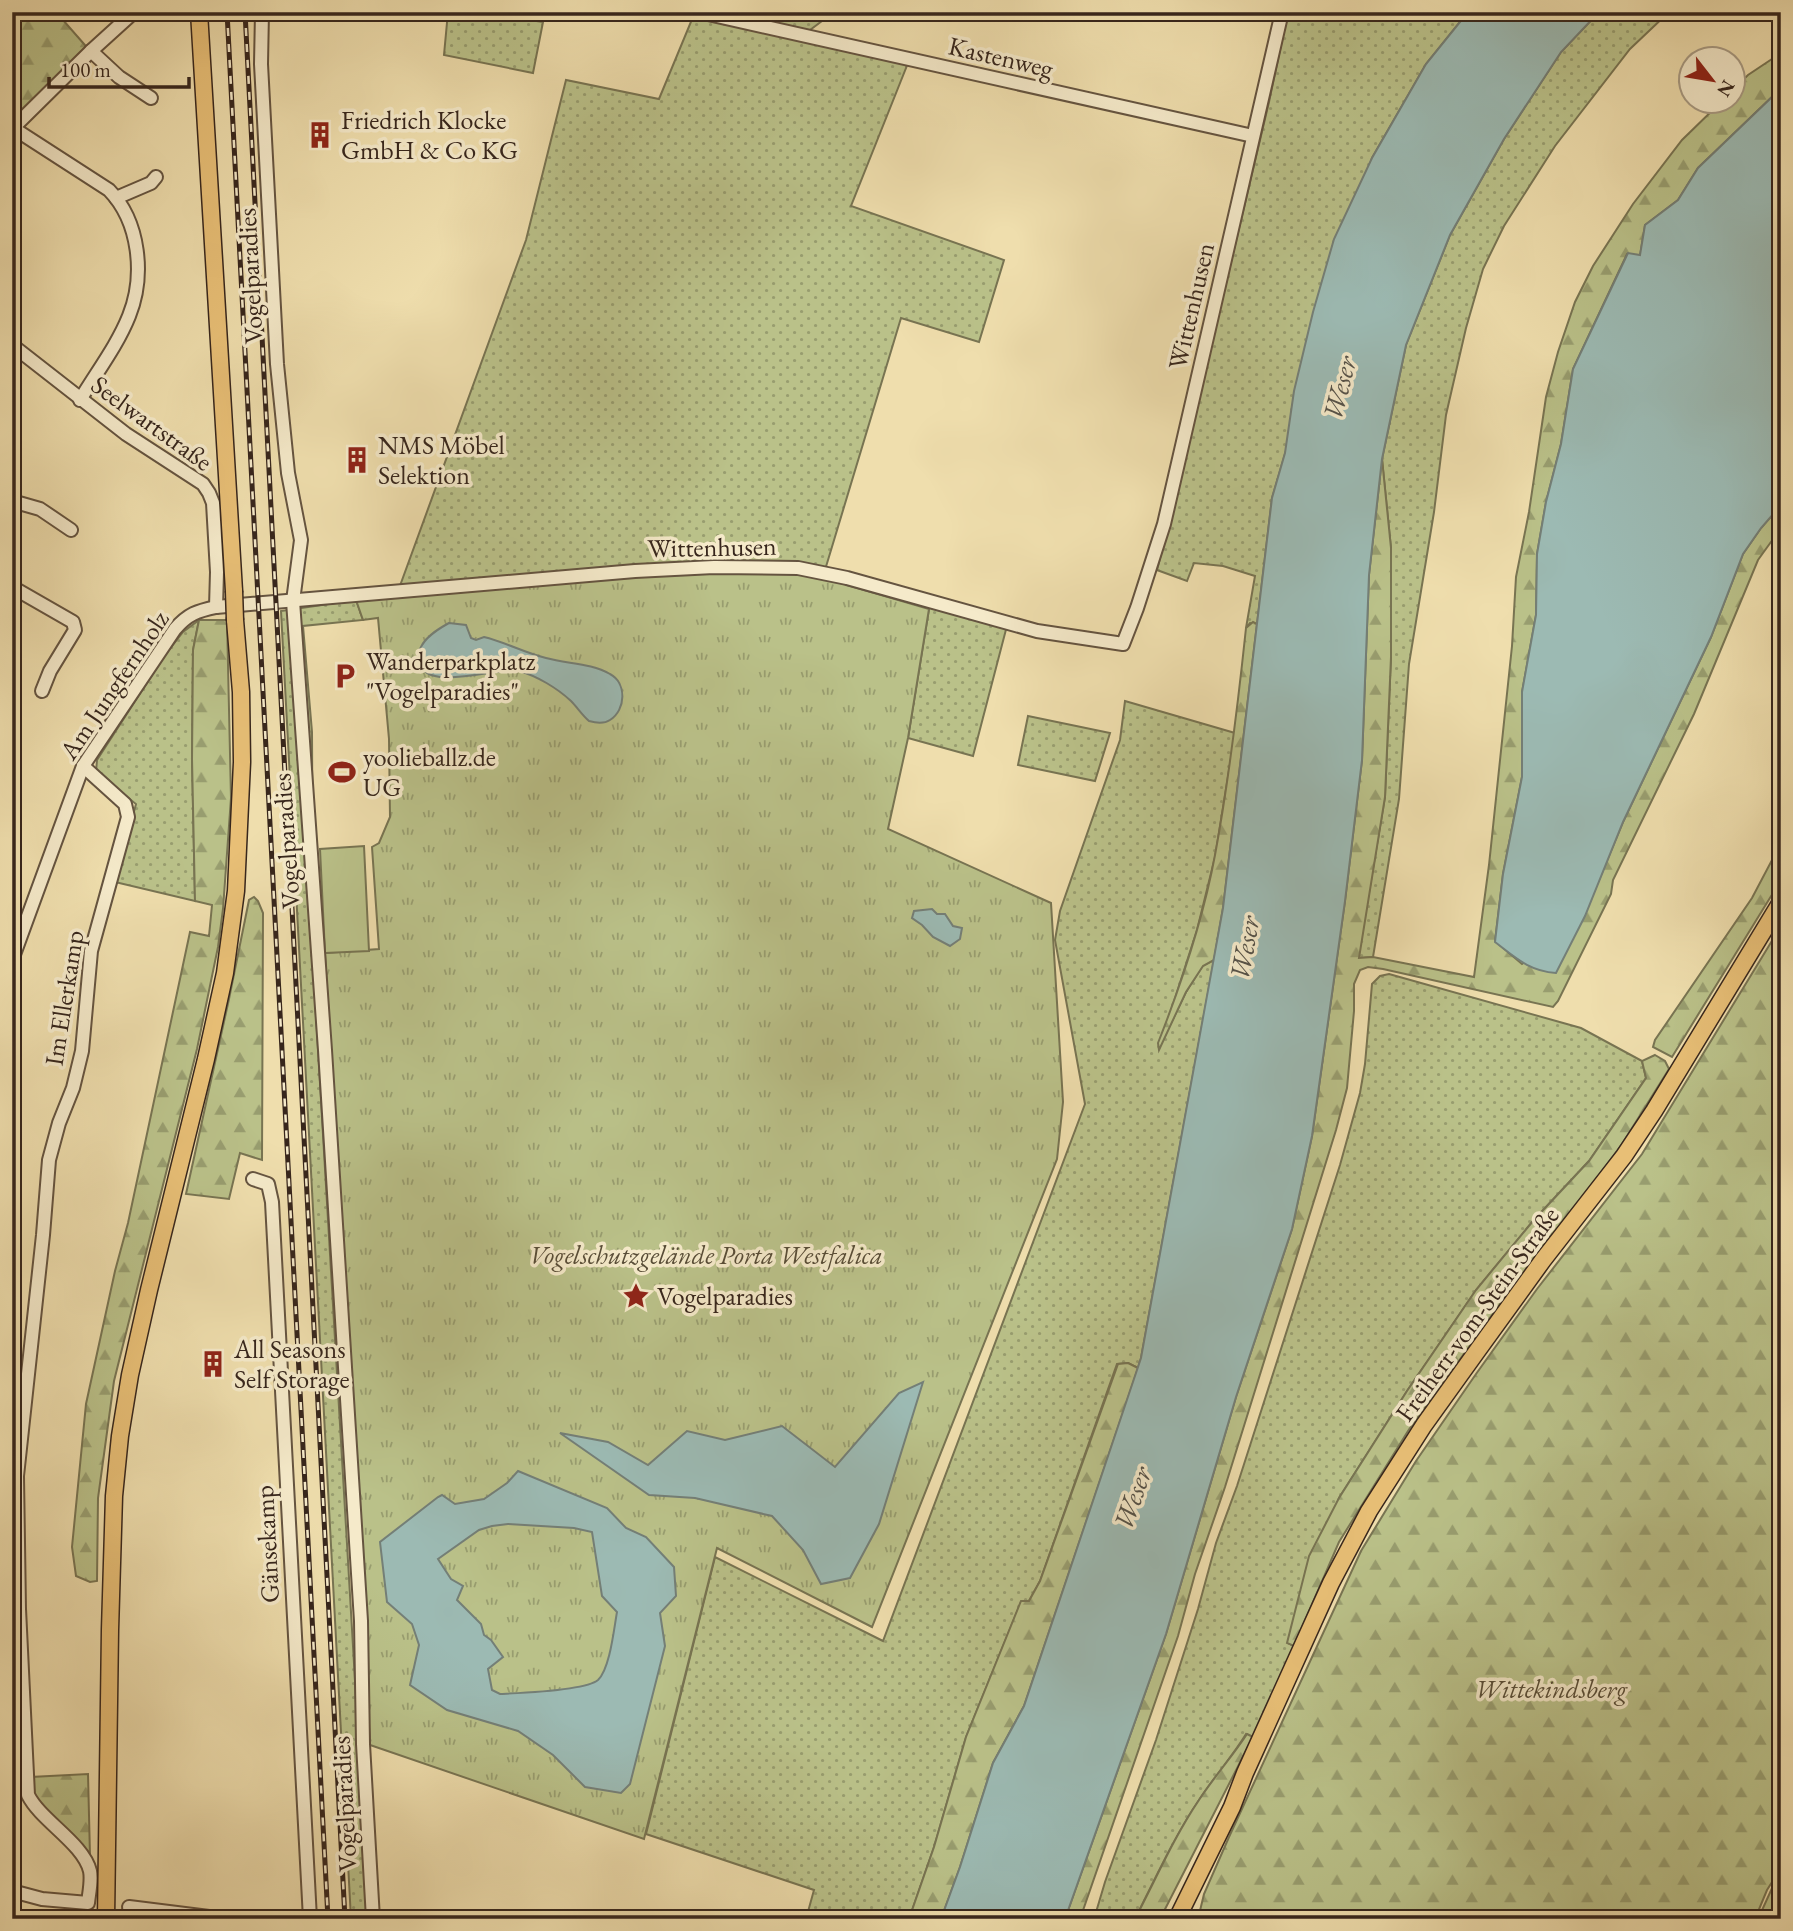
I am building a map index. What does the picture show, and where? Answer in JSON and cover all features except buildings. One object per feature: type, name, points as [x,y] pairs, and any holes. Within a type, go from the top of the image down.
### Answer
[{"type":"main road","points":[[106,1919],[110,1630],[114,1496],[120,1436],[149,1290],[206,1059],[226,959],[236,891],[242,762],[241,692],[199,12]]},
{"type":"main road","name":"Freiherr-vom-Stein-Straße","points":[[1177,1919],[1232,1807],[1336,1574],[1369,1511],[1461,1372],[1624,1156],[1781,902]]},
{"type":"main road","name":"Freiherr-vom-Stein-Straße","points":[[1169,1919],[1245,1773]]},
{"type":"street","points":[[80,400],[122,331],[135,297],[137,254],[134,233],[116,198],[100,184],[13,129],[134,12]]},
{"type":"street","name":"Vogelparadies","points":[[262,12],[261,64],[277,364],[288,473],[301,540],[293,601],[361,1621],[363,1744],[373,1919]]},
{"type":"street","name":"Kastenweg","points":[[699,12],[1253,136]]},
{"type":"street","name":"Wittenhusen","points":[[293,601],[635,571],[713,567],[798,568],[847,578],[1037,631],[1123,644],[1164,524],[1282,12]]},
{"type":"street","points":[[91,51],[119,77],[151,98]]},
{"type":"street","points":[[116,198],[151,183],[156,177]]},
{"type":"street","name":"Seelwartstraße","points":[[12,345],[126,434],[203,484],[213,503],[216,607]]},
{"type":"street","points":[[12,500],[40,509],[72,530]]},
{"type":"street","points":[[12,587],[73,622],[75,630],[50,671],[42,691]]},
{"type":"street","name":"Am Jungfernholz","points":[[12,960],[83,766],[175,629],[185,617],[216,607],[293,601]]},
{"type":"street","name":"Im Ellerkamp","points":[[12,1891],[42,1899],[88,1903],[91,1881],[84,1857],[28,1795],[19,1609],[17,1476],[49,1160],[79,1067],[91,951],[128,817],[125,804],[83,766]]},
{"type":"street","name":"Gänsekamp","points":[[253,1179],[268,1184],[272,1202],[310,1919]]},
{"type":"street","points":[[128,1907],[225,1919]]},
{"type":"green space","points":[[12,12],[56,12],[91,52],[12,121]]},
{"type":"green space","points":[[448,12],[476,12],[543,22],[533,73],[444,55]]},
{"type":"green space","points":[[695,12],[834,12],[806,33],[910,58],[851,206],[1004,260],[979,342],[901,318],[825,570],[1009,618],[973,756],[908,738],[929,609],[397,594],[526,240],[566,80],[659,99]]},
{"type":"green space","points":[[1288,12],[1468,12],[1426,64],[1372,158],[1272,498],[1257,624],[1250,623],[1246,628],[1255,576],[1223,566],[1194,563],[1187,581],[1157,570]]},
{"type":"green space","points":[[1599,12],[1669,12],[1630,49],[1555,146],[1504,226],[1483,269],[1446,415],[1434,512],[1409,664],[1399,799],[1373,957],[1358,958],[1385,797],[1391,657],[1391,548],[1382,459],[1406,345],[1450,235],[1504,139],[1561,52]]},
{"type":"green space","points":[[1781,53],[1781,94],[1772,97],[1698,168],[1678,200],[1645,225],[1640,256],[1627,254],[1573,369],[1561,444],[1546,502],[1537,554],[1536,615],[1522,692],[1522,777],[1503,874],[1495,941],[1522,964],[1584,916],[1623,822],[1711,637],[1743,554],[1781,505],[1781,528],[1758,560],[1694,714],[1613,880],[1611,894],[1553,1007],[1383,969],[1368,967],[1360,970],[1354,984],[1347,1088],[1336,1130],[1225,1487],[1195,1574],[1178,1636],[1080,1919],[1065,1919],[1166,1634],[1236,1397],[1292,1229],[1312,1136],[1362,760],[1369,575],[1382,459],[1391,548],[1391,657],[1385,797],[1359,958],[1373,957],[1474,977],[1489,865],[1512,646],[1516,577],[1529,512],[1546,397],[1558,352],[1575,302],[1593,266],[1633,204],[1682,140],[1707,116],[1748,116],[1748,75]]},
{"type":"green space","name":"Vogelschutzgelände Porta Westfalica","points":[[710,569],[789,571],[823,578],[929,609],[908,738],[888,829],[1051,903],[1063,1102],[1057,1159],[872,1627],[717,1548],[644,1839],[370,1745],[325,953],[379,949],[372,847],[379,843],[390,817],[389,739],[378,618],[363,620],[356,600]]},
{"type":"green space","points":[[356,600],[363,620],[303,626],[312,732],[313,964],[369,1919],[351,1919],[281,611]]},
{"type":"green space","points":[[199,620],[193,650],[195,901],[115,882],[136,804],[96,772],[97,760],[165,655],[183,632]]},
{"type":"green space","points":[[199,620],[227,620],[231,798],[223,909],[197,1049],[114,1381],[98,1498],[97,1581],[90,1582],[76,1576],[72,1547],[86,1404],[190,932],[209,936],[212,905],[195,901],[193,650]]},
{"type":"green space","points":[[1253,622],[1257,624],[1223,908],[1214,960],[1203,966],[1186,992],[1159,1050],[1158,1043],[1191,950],[1210,879],[1229,770],[1246,628]]},
{"type":"green space","points":[[1125,701],[1235,733],[1215,857],[1197,930],[1159,1048],[1186,992],[1203,965],[1214,960],[1141,1358],[1138,1368],[1128,1363],[1117,1364],[1040,1581],[1029,1601],[1021,1602],[966,1737],[934,1847],[909,1919],[806,1919],[814,1890],[646,1834],[715,1557],[883,1641],[1085,1104],[1055,940],[1060,911],[1120,740]]},
{"type":"green space","points":[[1028,716],[1110,733],[1095,781],[1018,765]]},
{"type":"green space","points":[[1781,843],[1781,880],[1672,1057],[1653,1047],[1655,1040],[1752,898]]},
{"type":"green space","points":[[364,846],[369,951],[325,953],[320,849]]},
{"type":"green space","points":[[254,897],[263,913],[262,1160],[240,1153],[229,1199],[186,1194],[249,900]]},
{"type":"green space","name":"Wittekindsberg","points":[[1781,926],[1781,1868],[1767,1890],[1755,1919],[1198,1919],[1204,1894],[1229,1837],[1361,1551],[1416,1461],[1476,1374],[1537,1289],[1642,1154]]},
{"type":"green space","points":[[1389,974],[1581,1028],[1642,1061],[1646,1078],[1589,1161],[1533,1221],[1476,1290],[1339,1498],[1288,1643],[1294,1646],[1253,1737],[1246,1734],[1199,1800],[1173,1843],[1135,1919],[1094,1919],[1156,1740],[1216,1543],[1237,1486],[1340,1165],[1360,1093],[1372,984],[1380,976]]},
{"type":"green space","points":[[1655,1055],[1665,1061],[1669,1069],[1622,1144],[1511,1289],[1408,1431],[1339,1542],[1294,1646],[1287,1643],[1309,1556],[1339,1498],[1476,1290],[1533,1221],[1589,1161],[1646,1078],[1642,1061]]},
{"type":"green space","points":[[1128,1363],[1138,1368],[1024,1706],[993,1763],[941,1919],[909,1919],[934,1847],[966,1737],[1021,1601],[1029,1601],[1040,1581],[1118,1364]]},
{"type":"green space","points":[[1247,1734],[1253,1737],[1160,1919],[1135,1919],[1190,1814]]},
{"type":"green space","points":[[88,1774],[90,1856],[38,1803],[33,1796],[31,1777]]},
{"type":"green space","points":[[1781,1870],[1781,1919],[1758,1919],[1778,1875]]},
{"type":"water","name":"Weser","points":[[1468,12],[1599,12],[1561,52],[1504,139],[1450,235],[1406,345],[1382,459],[1369,575],[1362,760],[1345,901],[1312,1136],[1292,1229],[1236,1397],[1166,1634],[1065,1919],[941,1919],[993,1763],[1024,1706],[1141,1358],[1223,908],[1272,498],[1285,453],[1294,391],[1313,312],[1334,239],[1372,158],[1426,64]]},
{"type":"water","points":[[1781,94],[1781,505],[1743,554],[1711,637],[1623,822],[1585,916],[1556,973],[1538,970],[1523,963],[1495,942],[1503,874],[1522,777],[1522,692],[1536,615],[1537,554],[1546,502],[1561,444],[1573,369],[1628,253],[1640,255],[1645,225],[1678,200],[1698,168],[1772,97]]},
{"type":"water","points":[[449,623],[466,625],[471,638],[476,640],[484,637],[538,656],[603,670],[616,678],[622,690],[619,710],[608,721],[589,721],[560,692],[540,679],[519,671],[460,677],[430,674],[421,667],[420,648],[431,635]]},
{"type":"water","points":[[932,909],[937,914],[945,914],[953,926],[962,928],[960,939],[950,946],[933,937],[912,918],[914,911]]},
{"type":"water","points":[[923,1382],[879,1524],[850,1578],[821,1584],[803,1550],[772,1516],[695,1498],[649,1495],[560,1433],[608,1442],[648,1465],[687,1431],[725,1440],[782,1426],[835,1467],[899,1393]]},
{"type":"water","points":[[518,1471],[607,1508],[626,1528],[646,1537],[674,1567],[676,1596],[660,1613],[665,1646],[630,1784],[621,1793],[585,1787],[553,1755],[518,1731],[447,1710],[410,1685],[419,1645],[412,1624],[387,1602],[380,1542],[442,1495],[455,1504],[484,1499],[507,1483]],"holes":[[[508,1524],[574,1528],[592,1532],[602,1596],[617,1612],[606,1667],[598,1680],[580,1687],[500,1694],[492,1690],[488,1669],[503,1657],[484,1635],[481,1624],[457,1600],[463,1586],[451,1579],[438,1559],[479,1530],[492,1526]]]},
{"type":"railway","points":[[227,12],[328,1919]]},
{"type":"railway","points":[[245,12],[345,1919]]},
{"type":"place","name":"Friedrich Klocke GmbH & Co KG","points":[[320,135]]},
{"type":"place","name":"NMS Möbel Selektion","points":[[357,460]]},
{"type":"place","name":"Wanderparkplatz \"Vogelparadies\"","points":[[345,676]]},
{"type":"place","name":"yoolieballz.de UG","points":[[342,772]]},
{"type":"place","name":"Vogelparadies","points":[[636,1296]]},
{"type":"place","name":"All Seasons Self Storage","points":[[213,1364]]}]
